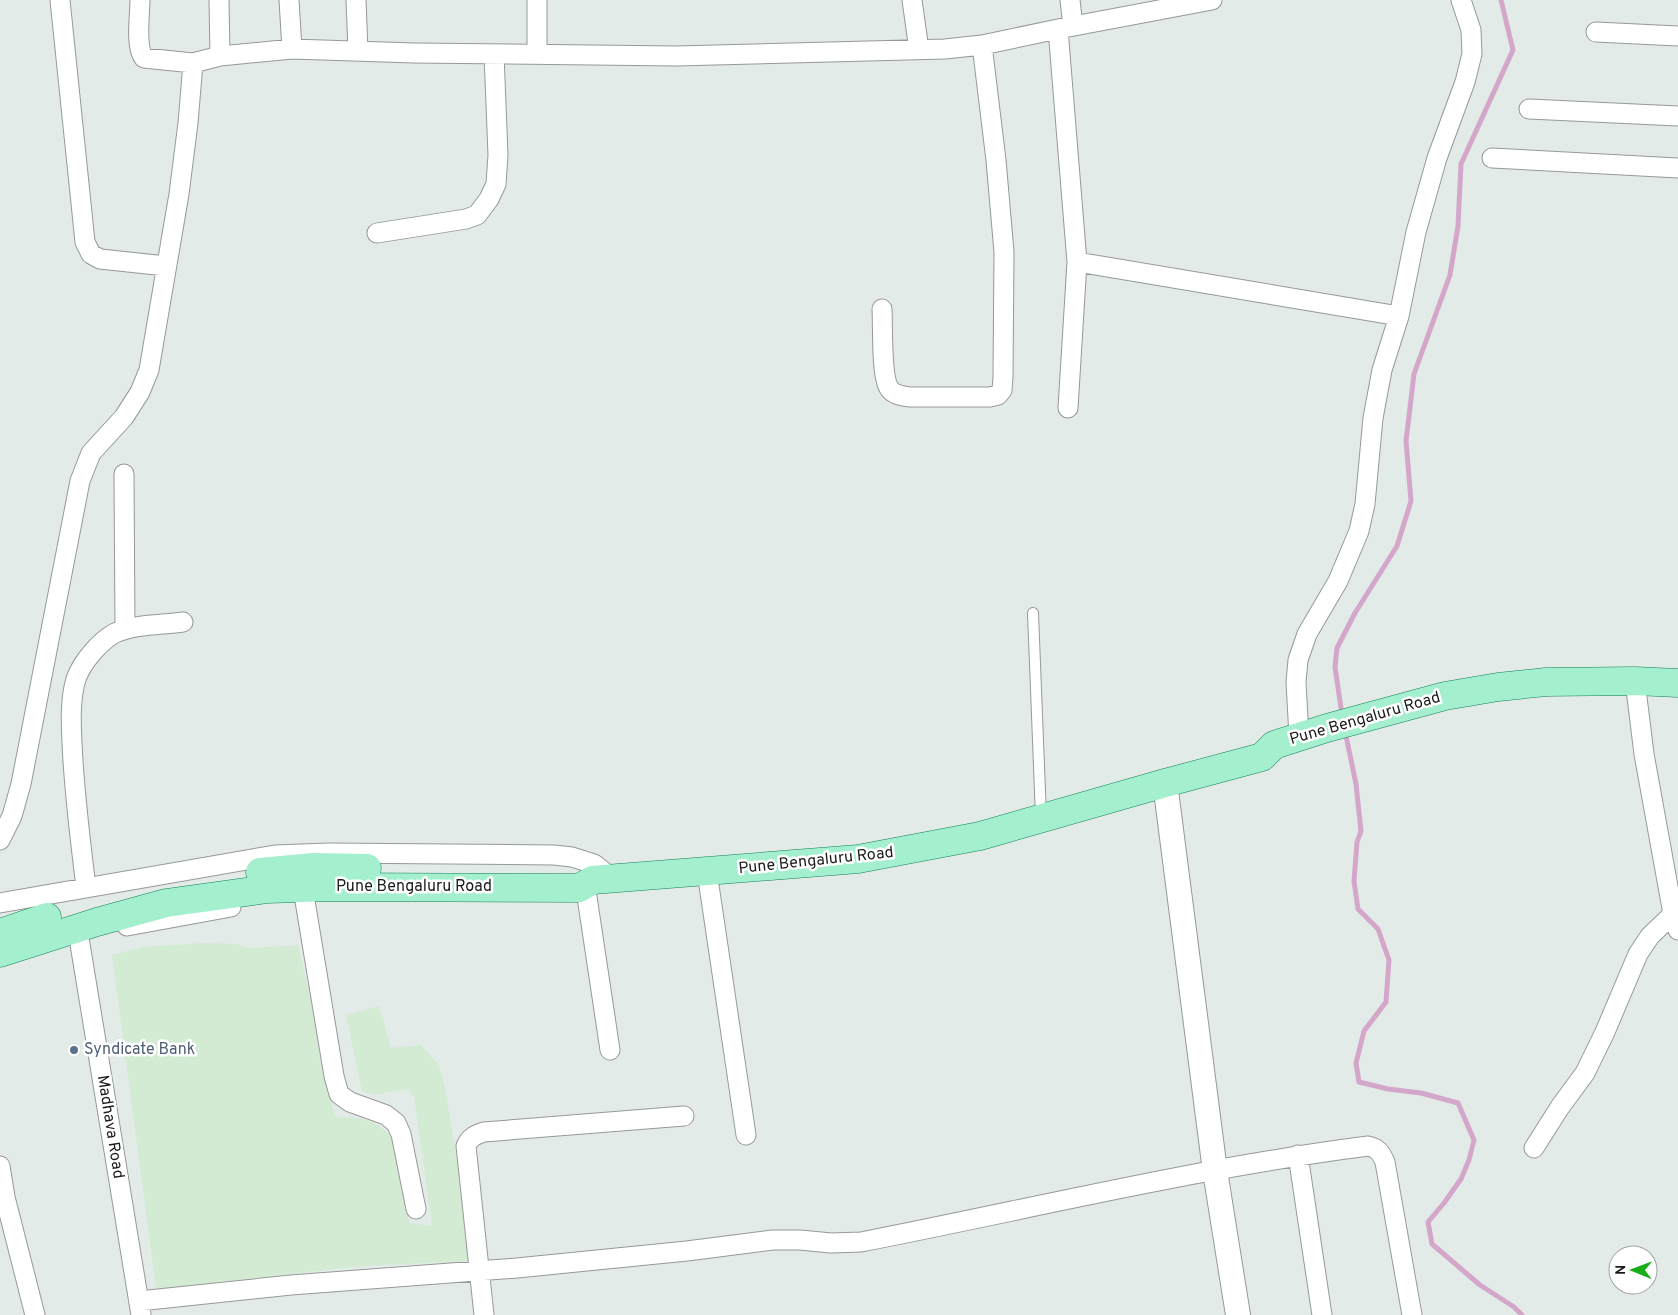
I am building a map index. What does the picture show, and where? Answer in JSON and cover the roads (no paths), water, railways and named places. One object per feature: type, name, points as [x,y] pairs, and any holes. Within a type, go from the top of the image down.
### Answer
[{"type":"main road","name":"Pune Bengaluru Road","points":[[0,954],[97,922],[166,903],[267,889],[331,887],[579,888],[707,872],[858,859],[980,836],[1262,757],[1274,745],[1299,736],[1328,738],[1368,726],[1445,696],[1498,687],[1546,682],[1636,688],[1678,683]]},
{"type":"main road","points":[[1636,688],[1678,698]]},
{"type":"main road","points":[[1262,757],[1280,760],[1328,738]]},
{"type":"main road","points":[[0,933],[64,912],[196,882],[260,872],[314,867],[579,871],[598,886]]},
{"type":"street","points":[[60,0],[85,242],[91,254],[100,259],[166,266]]},
{"type":"street","points":[[140,0],[140,54],[144,58],[193,63],[220,56],[292,49],[676,56],[945,49],[982,45],[1066,27],[1212,0]]},
{"type":"street","points":[[219,0],[220,56]]},
{"type":"street","points":[[289,0],[292,49]]},
{"type":"street","points":[[356,0],[358,51]]},
{"type":"street","points":[[536,54],[537,0]]},
{"type":"street","points":[[912,0],[919,50]]},
{"type":"street","points":[[1068,408],[1077,262],[1066,27],[1070,0]]},
{"type":"street","points":[[1299,736],[1296,682],[1298,660],[1307,634],[1338,580],[1359,531],[1365,504],[1375,408],[1382,370],[1399,316],[1421,214],[1437,158],[1466,82],[1472,54],[1471,30],[1461,0]]},
{"type":"street","points":[[1596,32],[1678,36]]},
{"type":"street","points":[[882,309],[885,379],[890,390],[899,395],[990,397],[998,395],[1002,390],[1004,362],[1004,252],[996,160],[982,45]]},
{"type":"street","points":[[377,233],[466,219],[477,214],[489,199],[496,184],[498,155],[494,54]]},
{"type":"street","points":[[0,840],[12,816],[21,784],[80,480],[91,453],[124,416],[140,392],[149,370],[179,194],[193,63]]},
{"type":"street","points":[[1529,109],[1678,116]]},
{"type":"street","points":[[1492,158],[1678,168]]},
{"type":"street","points":[[1077,262],[1399,316]]},
{"type":"street","points":[[124,474],[126,629]]},
{"type":"street","points":[[86,887],[73,770],[72,695],[77,677],[87,660],[113,634],[126,629],[183,622]]},
{"type":"street","points":[[1534,1148],[1560,1107],[1585,1073],[1638,954],[1650,936],[1676,922],[1644,754],[1636,688]]},
{"type":"street","points":[[1165,783],[1215,1171],[1238,1315]]},
{"type":"street","points":[[0,903],[275,855],[329,853],[554,855],[572,858],[594,864],[598,886],[610,1050]]},
{"type":"street","points":[[707,872],[746,1135]]},
{"type":"street","points":[[0,964],[118,927],[285,900],[564,901],[598,886]]},
{"type":"street","points":[[305,900],[334,1076],[339,1094],[350,1102],[386,1115],[396,1123],[401,1134],[416,1209]]},
{"type":"street","name":"Madhava Road","points":[[79,938],[140,1308]]},
{"type":"street","points":[[484,1315],[466,1146],[474,1135],[684,1116]]},
{"type":"street","points":[[140,1308],[291,1285],[687,1252],[773,1240],[831,1243],[861,1242],[1060,1200],[1298,1155],[1368,1146],[1381,1152],[1385,1162],[1412,1315]]},
{"type":"street","points":[[1298,1155],[1322,1315]]},
{"type":"street","points":[[0,1166],[5,1197],[35,1315]]},
{"type":"lane","points":[[1032,614],[1041,819]]},
{"type":"waterway","points":[[1342,715],[1335,667],[1337,648],[1355,613],[1397,546],[1411,501],[1406,441],[1414,374],[1450,275],[1458,226],[1461,164],[1513,50],[1501,0]]},
{"type":"waterway","points":[[1345,731],[1356,784],[1361,831],[1357,842],[1354,881],[1358,909],[1378,929],[1389,960],[1386,1002],[1364,1031],[1356,1063],[1359,1082],[1388,1089],[1421,1093],[1458,1103],[1474,1140],[1469,1160],[1461,1179],[1428,1222],[1432,1244],[1480,1285],[1514,1307],[1522,1315]]},
{"type":"place","name":"Syndicate Bank","points":[[74,1050]]}]
